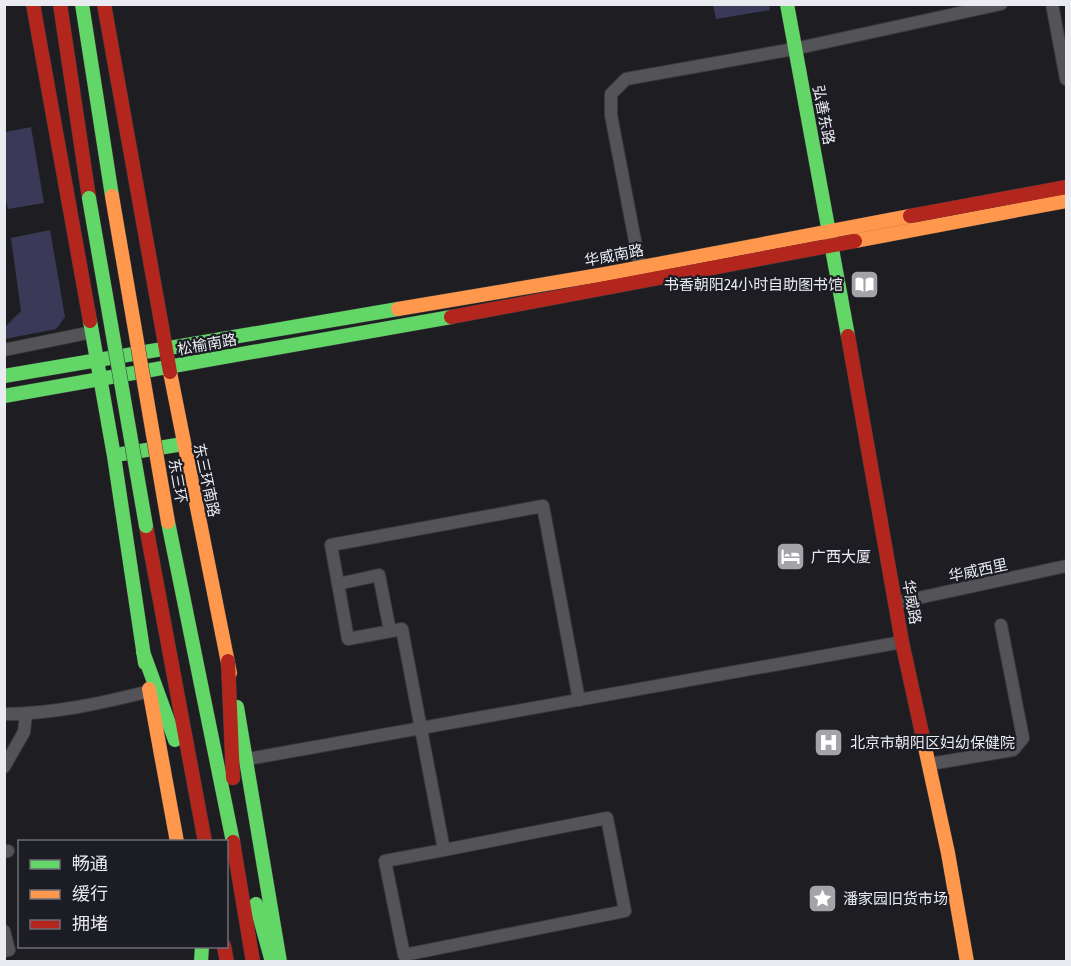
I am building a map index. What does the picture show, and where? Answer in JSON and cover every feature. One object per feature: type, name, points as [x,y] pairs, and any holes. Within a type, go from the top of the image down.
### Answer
[{"type":"main road","points":[[33,4],[114,456],[143,652],[177,840]]},
{"type":"main road","points":[[60,4],[89,198],[146,526],[205,840]]},
{"type":"main road","name":"东三环","points":[[82,4],[112,196],[168,522],[230,821],[253,962]]},
{"type":"main road","name":"东三环南路","points":[[104,4],[183,444],[248,759],[280,954],[285,962]]},
{"type":"main road","name":"弘善东路","points":[[787,4],[833,246]]},
{"type":"main road","name":"华威南路","points":[[97,358],[640,267],[1066,187]]},
{"type":"main road","name":"华威南路","points":[[415,324],[1066,201]]},
{"type":"main road","name":"华威路","points":[[833,246],[902,642],[930,764],[967,962]]},
{"type":"main road","name":"松榆南路","points":[[4,396],[415,324]]},
{"type":"main road","points":[[4,376],[97,358]]},
{"type":"main road","points":[[114,456],[183,444]]},
{"type":"main road","points":[[143,652],[196,797]]},
{"type":"main road","points":[[228,661],[234,786],[230,821]]},
{"type":"main road","points":[[237,859],[250,878],[272,962]]},
{"type":"street","points":[[640,267],[611,115],[611,94],[626,79],[794,49],[1001,4]]},
{"type":"street","points":[[1052,4],[1066,80]]},
{"type":"street","points":[[4,350],[92,332]]},
{"type":"street","points":[[444,850],[402,629],[348,639],[331,545],[543,506],[579,700]]},
{"type":"street","name":"华威西里","points":[[895,603],[1066,566]]},
{"type":"street","points":[[338,584],[379,575],[390,631]]},
{"type":"street","points":[[930,764],[1012,750],[1023,738],[1001,625]]},
{"type":"street","points":[[248,759],[902,642]]},
{"type":"street","points":[[4,714],[26,714],[111,701],[150,691]]},
{"type":"street","points":[[4,767],[24,732],[26,714]]},
{"type":"street","points":[[607,818],[625,911],[404,954],[385,861],[444,850],[607,818]]},
{"type":"street","points":[[4,931],[9,950],[4,951]]},
{"type":"shaded area","points":[[713,5],[769,5],[770,10],[716,19]]},
{"type":"shaded area","points":[[31,127],[44,203],[8,209],[4,191],[5,132]]},
{"type":"shaded area","points":[[50,230],[65,317],[56,329],[5,339],[5,327],[21,311],[11,238]]},
{"type":"traffic: fast","points":[[82,4],[112,196]]},
{"type":"traffic: fast","points":[[787,4],[848,336]]},
{"type":"traffic: fast","points":[[89,198],[146,526]]},
{"type":"traffic: fast","points":[[4,376],[398,309]]},
{"type":"traffic: fast","points":[[4,396],[451,317]]},
{"type":"traffic: fast","points":[[90,321],[114,456],[145,663]]},
{"type":"traffic: fast","points":[[122,454],[183,444]]},
{"type":"traffic: fast","points":[[168,522],[233,842]]},
{"type":"traffic: fast","points":[[143,652],[175,740]]},
{"type":"traffic: fast","points":[[237,707],[280,962]]},
{"type":"traffic: fast","points":[[256,904],[272,962]]},
{"type":"traffic: fast","points":[[201,962],[202,948]]},
{"type":"traffic: slow","points":[[112,196],[168,522]]},
{"type":"traffic: slow","points":[[855,241],[1066,201]]},
{"type":"traffic: slow","points":[[398,309],[605,274],[910,216]]},
{"type":"traffic: slow","points":[[170,372],[230,673]]},
{"type":"traffic: slow","points":[[149,689],[177,840]]},
{"type":"traffic: slow","points":[[923,738],[948,853],[967,962]]},
{"type":"traffic: jam","points":[[33,4],[90,321]]},
{"type":"traffic: jam","points":[[60,4],[89,198]]},
{"type":"traffic: jam","points":[[104,4],[170,372]]},
{"type":"traffic: jam","points":[[910,216],[1066,187]]},
{"type":"traffic: jam","points":[[451,317],[855,241]]},
{"type":"traffic: jam","points":[[848,336],[902,642],[923,738]]},
{"type":"traffic: jam","points":[[146,526],[205,840]]},
{"type":"traffic: jam","points":[[228,661],[233,778]]},
{"type":"traffic: jam","points":[[233,842],[253,962]]},
{"type":"traffic: jam","points":[[224,948],[227,962]]},
{"type":"place","name":"书香朝阳24小时自助图书馆","points":[[864,284]]},
{"type":"place","name":"广西大厦","points":[[790,556]]},
{"type":"place","name":"北京市朝阳区妇幼保健院","points":[[829,742]]},
{"type":"place","name":"潘家园旧货市场","points":[[822,898]]}]
